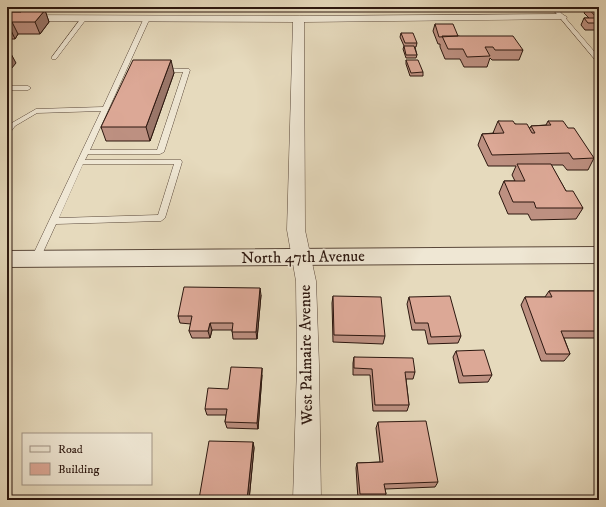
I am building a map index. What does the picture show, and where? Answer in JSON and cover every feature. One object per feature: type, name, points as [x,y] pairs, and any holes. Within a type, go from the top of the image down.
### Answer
[{"type":"street","points":[[84,18],[91,7]]},
{"type":"street","points":[[7,18],[147,18],[220,21],[562,17]]},
{"type":"street","name":"West Palmaire Avenue","points":[[299,19],[296,230],[306,281],[308,365],[307,500]]},
{"type":"street","name":"North 47th Avenue","points":[[7,259],[301,258],[501,254],[599,255]]},
{"type":"lane","points":[[553,7],[599,61]]},
{"type":"lane","points":[[54,58],[84,18]]},
{"type":"lane","points":[[36,259],[105,109],[126,70],[147,18]]},
{"type":"lane","points":[[85,152],[160,152],[187,70],[151,70]]},
{"type":"lane","points":[[7,88],[28,88]]},
{"type":"lane","points":[[7,133],[12,125],[36,111],[105,109]]},
{"type":"lane","points":[[53,221],[161,218],[178,162],[80,162]]},
{"type":"building","points":[[587,7],[599,7],[599,17],[596,17]]},
{"type":"building","points":[[23,10],[45,10],[35,22],[12,22],[9,26],[7,26],[7,12],[21,12]]},
{"type":"building","points":[[584,18],[599,18],[599,23],[588,23]]},
{"type":"building","points":[[435,24],[453,24],[458,36],[439,37]]},
{"type":"building","points":[[401,33],[413,33],[417,43],[405,43]]},
{"type":"building","points":[[442,36],[513,36],[523,50],[495,50],[493,47],[485,47],[490,56],[467,57],[463,49],[448,49]]},
{"type":"building","points":[[404,46],[414,46],[417,55],[406,55]]},
{"type":"building","points":[[133,60],[171,60],[146,127],[101,127]]},
{"type":"building","points":[[406,60],[418,60],[423,72],[411,73]]},
{"type":"building","points":[[498,121],[513,121],[515,124],[527,124],[532,133],[535,133],[531,126],[551,125],[548,121],[563,121],[568,128],[574,128],[594,158],[573,159],[569,153],[492,155],[482,134],[504,133]]},
{"type":"building","points":[[517,164],[551,164],[566,191],[573,191],[583,208],[536,208],[534,202],[513,202],[504,181],[525,181]]},
{"type":"building","points":[[184,287],[260,288],[256,332],[232,332],[233,323],[210,323],[208,331],[189,331],[192,316],[178,316]]},
{"type":"building","points":[[549,291],[599,291],[599,331],[561,331],[570,354],[546,354],[525,297],[552,297]]},
{"type":"building","points":[[333,296],[381,297],[385,336],[334,335]]},
{"type":"building","points":[[450,296],[461,336],[431,337],[428,323],[415,323],[409,297]]},
{"type":"building","points":[[484,350],[492,375],[463,376],[456,351]]},
{"type":"building","points":[[354,357],[413,358],[415,372],[405,372],[409,405],[375,405],[372,369],[354,368]]},
{"type":"building","points":[[231,367],[262,368],[257,423],[225,422],[227,409],[205,409],[208,388],[228,389]]},
{"type":"building","points":[[426,421],[438,482],[384,484],[386,494],[360,494],[357,463],[383,462],[378,422]]},
{"type":"building","points":[[209,441],[253,442],[247,500],[199,499]]}]
